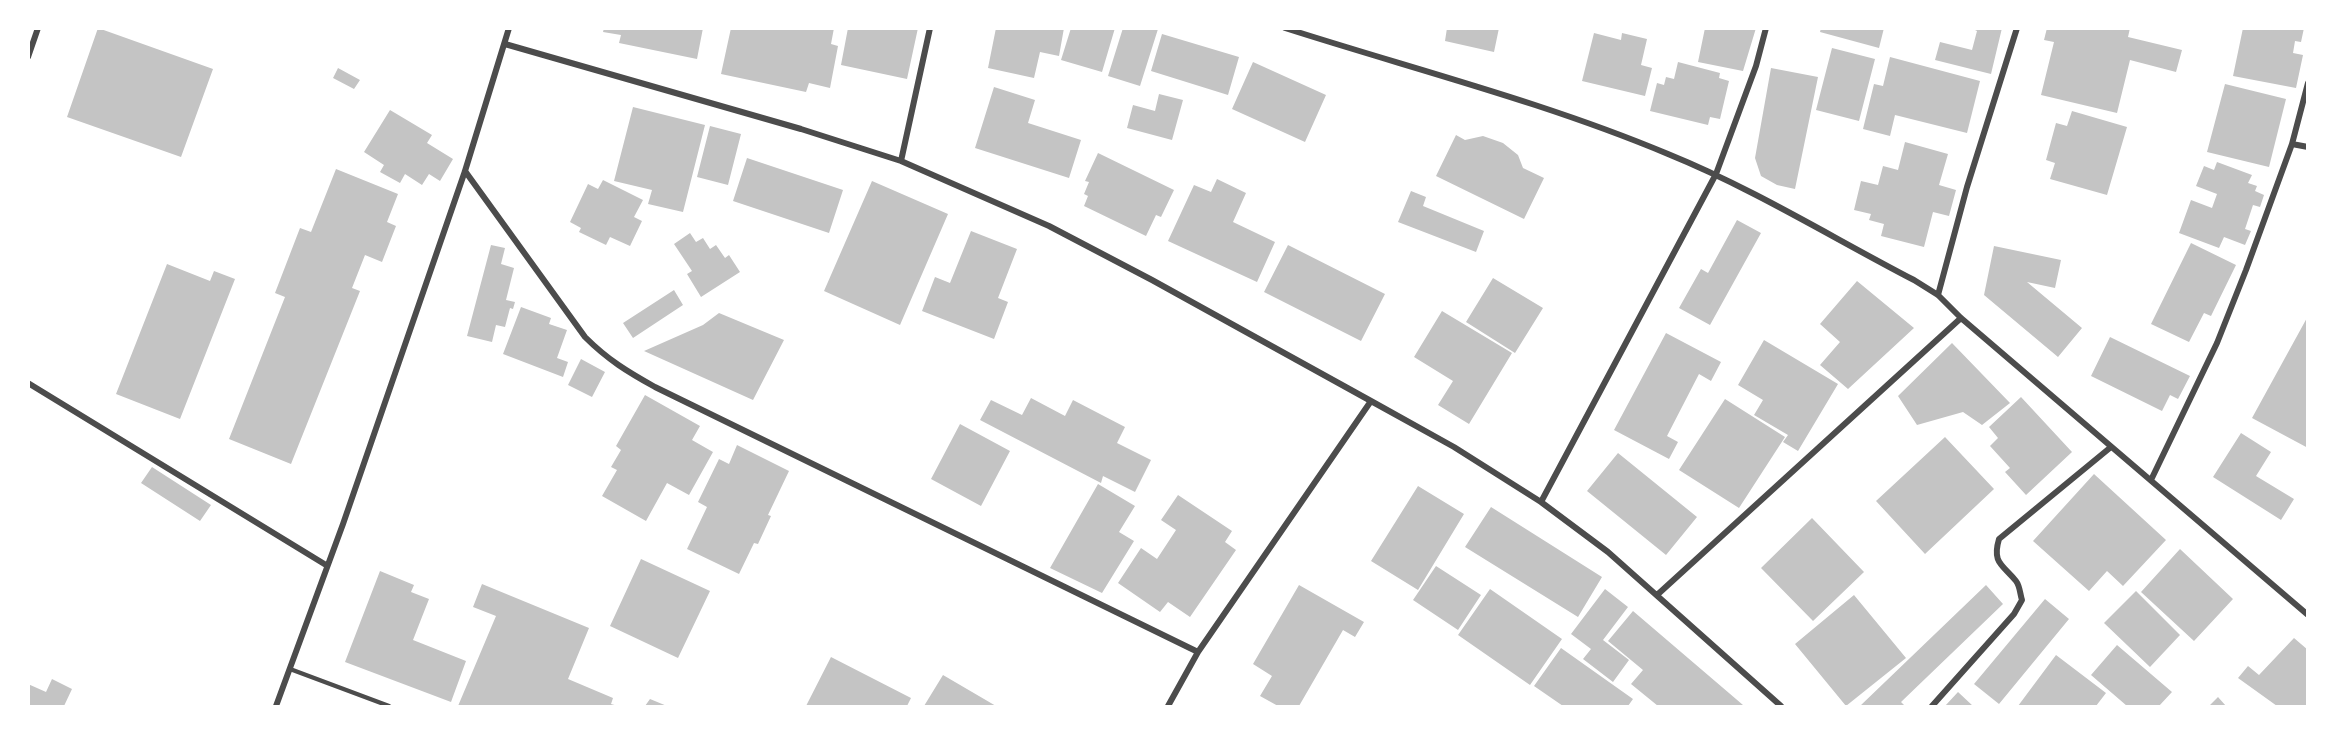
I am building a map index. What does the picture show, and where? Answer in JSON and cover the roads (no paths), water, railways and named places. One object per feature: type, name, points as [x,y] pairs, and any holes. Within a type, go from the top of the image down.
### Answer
[{"type":"street","points":[[28,57],[38,28]]},
{"type":"street","points":[[276,706],[343,524],[465,171],[509,28]]},
{"type":"street","points":[[901,161],[930,28]]},
{"type":"street","points":[[1285,28],[1435,73],[1658,149],[1716,174],[1938,295],[1961,318],[2307,615]]},
{"type":"street","points":[[1540,502],[1716,174],[1756,66],[1766,28]]},
{"type":"street","points":[[1938,295],[1967,187],[2017,28]]},
{"type":"street","points":[[505,44],[801,129],[901,161],[1049,226],[1152,280],[1454,447],[1540,502],[1608,552],[1781,706]]},
{"type":"street","points":[[2151,480],[2217,343],[2273,201],[2292,144],[2307,83]]},
{"type":"street","points":[[2292,144],[2307,147]]},
{"type":"street","points":[[465,171],[585,337],[605,357],[620,367],[655,387],[1198,652]]},
{"type":"street","points":[[1656,595],[1961,318]]},
{"type":"street","points":[[28,383],[326,565]]},
{"type":"street","points":[[1168,706],[1198,652],[1371,401]]},
{"type":"street","points":[[1932,706],[2014,614],[2022,600],[2018,583],[1999,565],[1996,550],[1999,538],[2111,447]]},
{"type":"lane","points":[[290,669],[389,706]]}]
